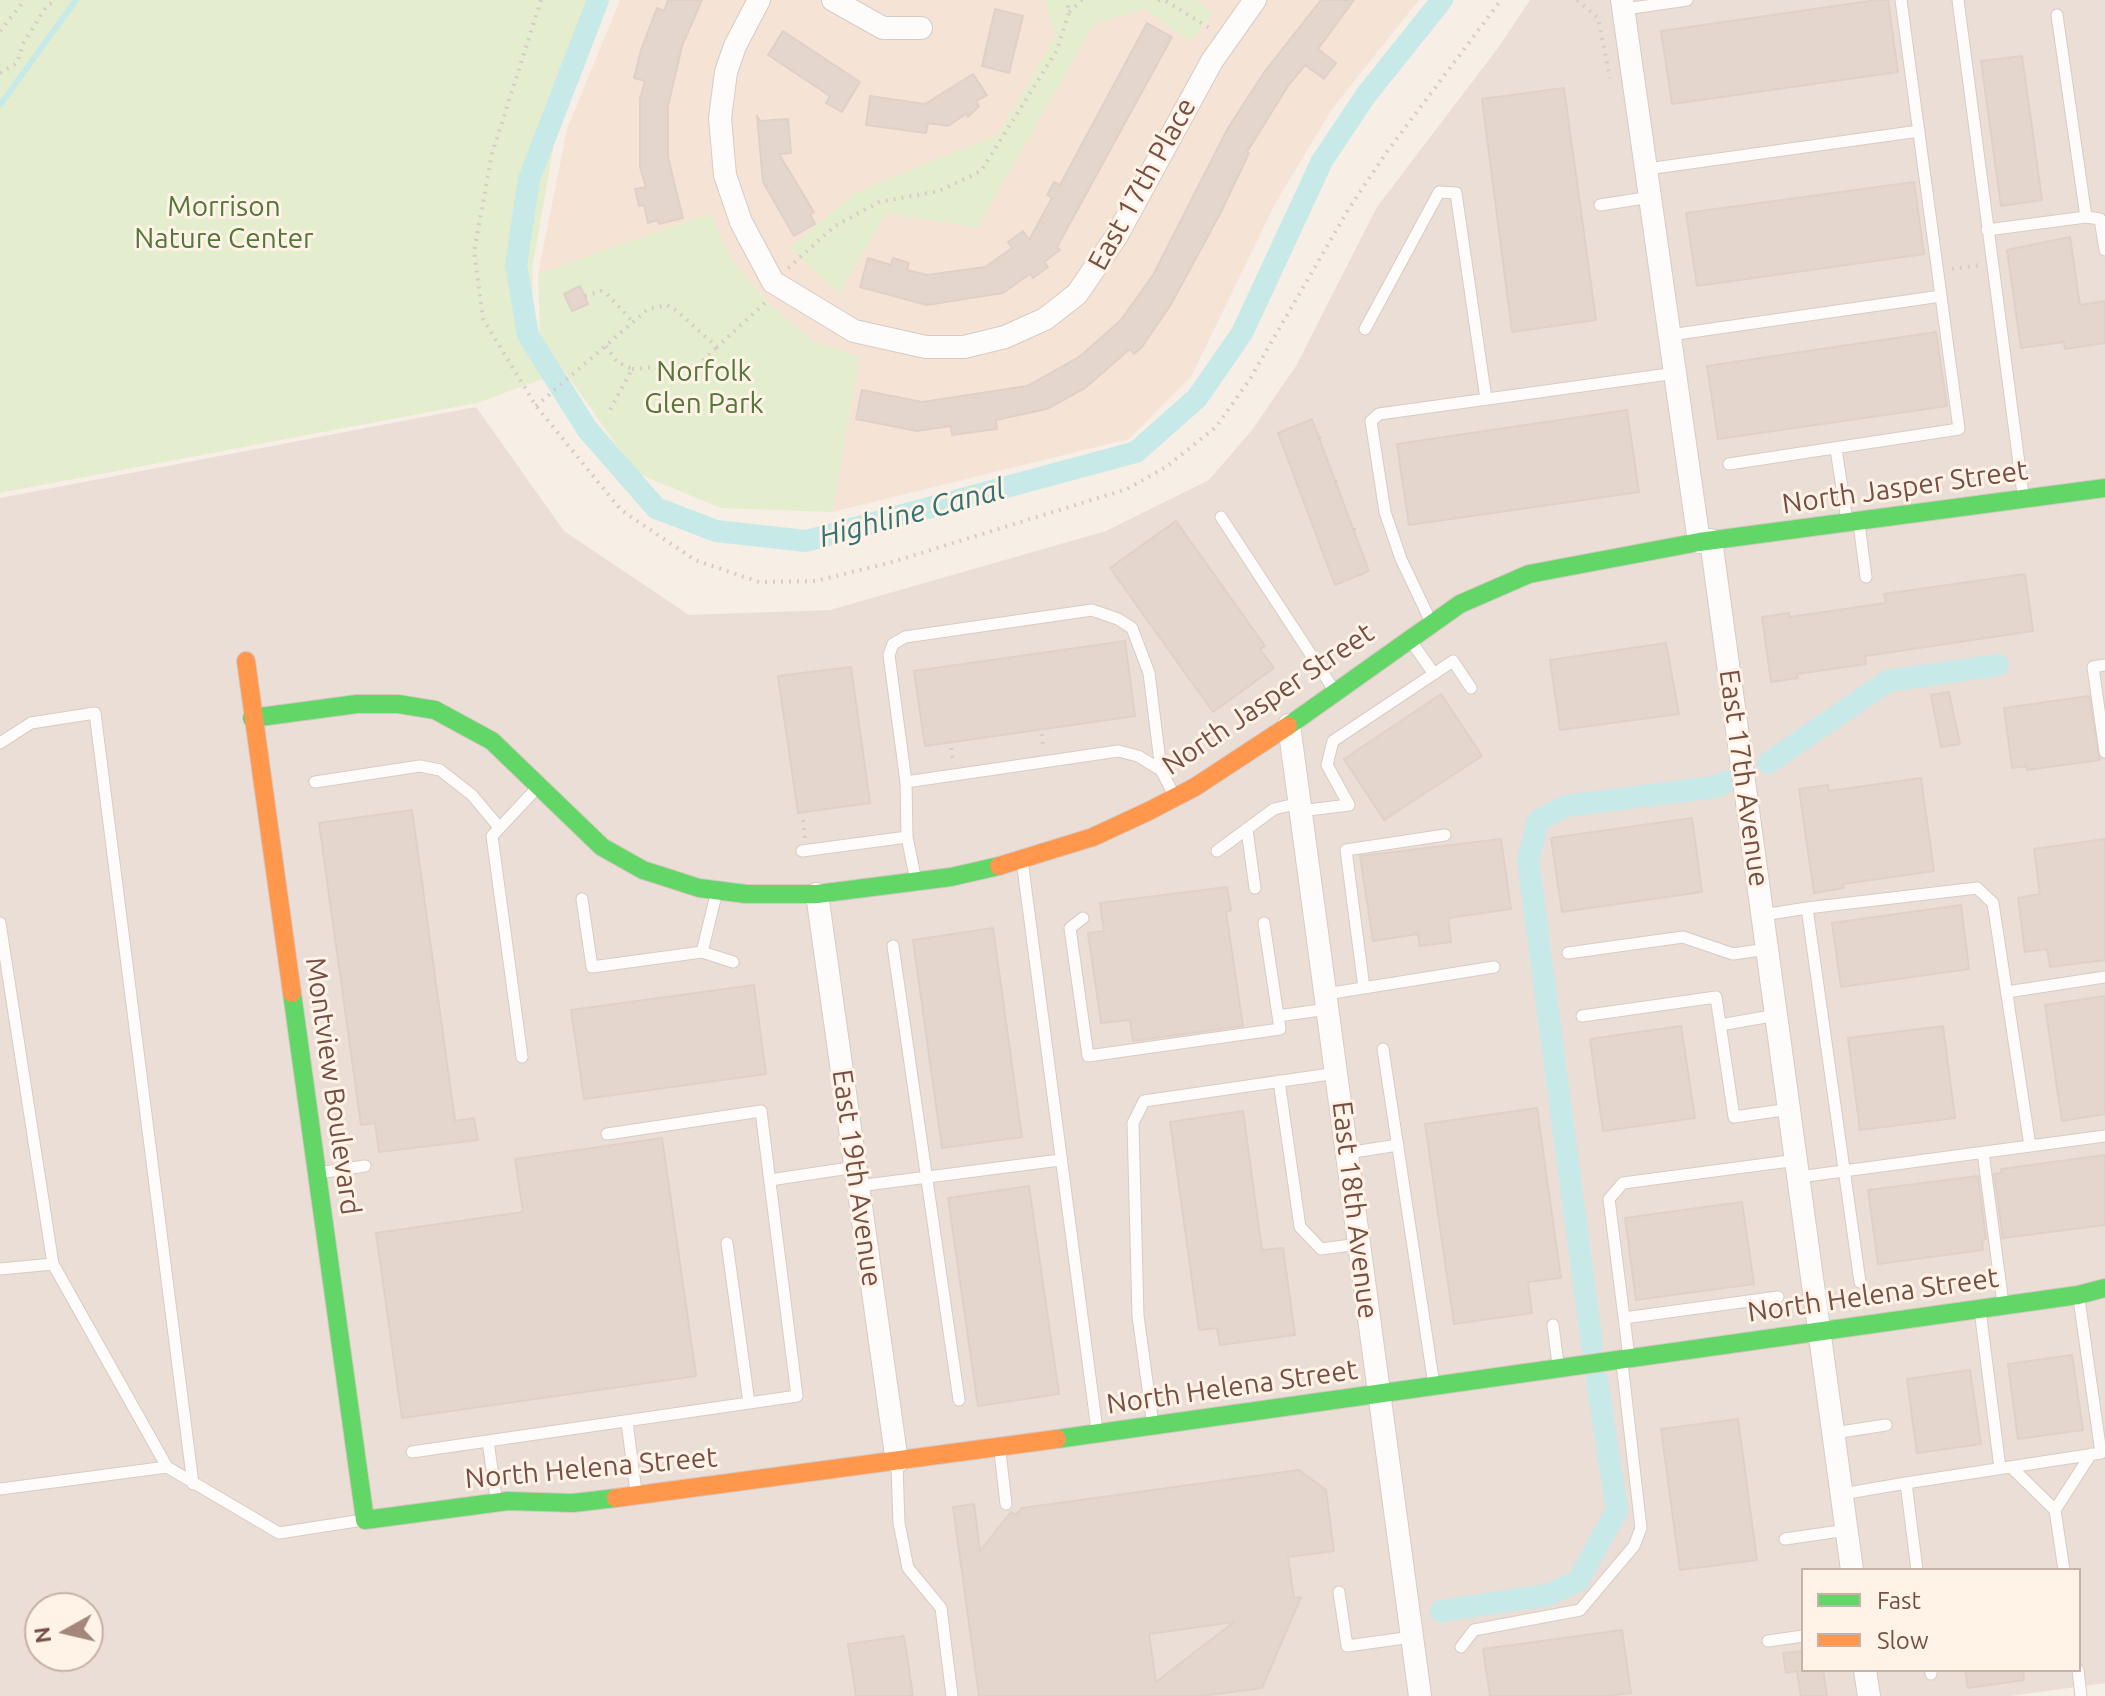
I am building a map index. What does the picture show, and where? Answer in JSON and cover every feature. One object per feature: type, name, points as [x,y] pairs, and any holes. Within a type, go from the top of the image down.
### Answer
[{"type":"street","points":[[759,0],[735,46],[726,72],[720,118],[721,146],[731,198],[773,282]]},
{"type":"street","points":[[833,0],[883,28],[921,28]]},
{"type":"street","name":"East 17th Place","points":[[773,282],[792,290],[842,326],[867,336],[926,347],[964,347],[1001,338],[1045,319],[1088,281],[1116,237],[1188,100],[1255,0]]},
{"type":"street","name":"East 17th Avenue","points":[[1624,4],[1670,335],[1763,915],[1852,1568]]},
{"type":"street","name":"North Jasper Street","points":[[252,718],[357,704],[417,706],[457,720],[492,741],[602,847],[643,870],[681,884],[717,891],[817,894],[916,881],[1022,860],[1093,837],[1175,797],[1289,725],[1460,604],[1529,574],[1705,541],[2105,488]]},
{"type":"street","name":"Montview Boulevard","points":[[246,661],[365,1520]]},
{"type":"street","name":"East 18th Avenue","points":[[1289,725],[1420,1696]]},
{"type":"street","name":"East 19th Avenue","points":[[817,894],[897,1462]]},
{"type":"street","name":"North Helena Street","points":[[365,1520],[497,1502],[573,1503],[637,1497],[1820,1332],[2078,1295],[2105,1288]]},
{"type":"street","points":[[1865,1672],[1869,1696]]},
{"type":"lane","points":[[1624,4],[1687,0]]},
{"type":"lane","points":[[1729,464],[1959,429],[1901,0]]},
{"type":"lane","points":[[1958,0],[2024,499]]},
{"type":"lane","points":[[2057,15],[2086,217]]},
{"type":"lane","points":[[1647,169],[1919,131]]},
{"type":"lane","points":[[1365,329],[1439,192],[1456,193],[1486,399]]},
{"type":"lane","points":[[1600,205],[1651,197]]},
{"type":"lane","points":[[1987,230],[2086,217],[2100,219],[2105,250]]},
{"type":"lane","points":[[1670,335],[1941,296]]},
{"type":"lane","points":[[1432,622],[1400,556],[1385,512],[1371,421],[1379,414],[1676,373]]},
{"type":"lane","points":[[1836,449],[1866,577]]},
{"type":"lane","points":[[1221,517],[1334,691]]},
{"type":"lane","points":[[916,881],[907,837],[906,782],[889,655],[893,644],[905,637],[1092,610],[1118,619],[1132,628],[1142,648],[1149,673],[1161,770],[1175,797]]},
{"type":"lane","points":[[1408,638],[1434,674]]},
{"type":"lane","points":[[1217,851],[1274,809],[1349,805],[1327,765],[1333,741],[1453,661],[1471,688]]},
{"type":"lane","points":[[2105,665],[2093,667],[2105,752]]},
{"type":"lane","points":[[0,743],[31,723],[95,713],[193,1484]]},
{"type":"lane","points":[[906,782],[1118,751],[1138,756],[1161,770]]},
{"type":"lane","points":[[315,782],[420,766],[440,770],[472,795],[498,826]]},
{"type":"lane","points":[[522,1057],[492,836],[498,826],[538,787]]},
{"type":"lane","points":[[1247,830],[1255,888]]},
{"type":"lane","points":[[1364,988],[1346,850],[1445,835]]},
{"type":"lane","points":[[804,846],[907,837]]},
{"type":"lane","points":[[1022,860],[1097,1434]]},
{"type":"lane","points":[[1763,915],[1977,888],[1993,903],[2030,1146]]},
{"type":"lane","points":[[702,952],[717,891]]},
{"type":"lane","points":[[582,899],[592,967],[702,952],[733,962]]},
{"type":"lane","points":[[1807,908],[1860,1282]]},
{"type":"lane","points":[[1083,918],[1070,928],[1088,1056],[1280,1029],[1264,923]]},
{"type":"lane","points":[[0,923],[53,1264],[167,1467],[279,1533],[365,1520]]},
{"type":"lane","points":[[1568,953],[1683,937],[1733,954],[1767,949]]},
{"type":"lane","points":[[893,946],[959,1400]]},
{"type":"lane","points":[[1278,1016],[1364,988],[1494,967]]},
{"type":"lane","points":[[2007,992],[2105,977]]},
{"type":"lane","points":[[1582,1016],[1716,997],[1734,1117],[1790,1109]]},
{"type":"lane","points":[[1720,1025],[1777,1015]]},
{"type":"lane","points":[[1383,1049],[1434,1385]]},
{"type":"lane","points":[[1153,1426],[1138,1316],[1133,1123],[1144,1101],[1337,1073]]},
{"type":"lane","points":[[1279,1081],[1300,1227],[1321,1249],[1359,1244]]},
{"type":"lane","points":[[412,1452],[797,1396],[761,1111],[607,1134]]},
{"type":"lane","points":[[1461,1647],[1474,1630],[1580,1610],[1634,1546],[1641,1528],[1624,1318],[1609,1199],[1623,1183],[1798,1169],[1844,1172],[2105,1136]]},
{"type":"lane","points":[[1347,1153],[1398,1145]]},
{"type":"lane","points":[[1983,1152],[2003,1305]]},
{"type":"lane","points":[[770,1180],[857,1176],[927,1178],[1060,1160]]},
{"type":"lane","points":[[317,1173],[365,1166]]},
{"type":"lane","points":[[727,1243],[749,1403]]},
{"type":"lane","points":[[0,1269],[53,1264]]},
{"type":"lane","points":[[2055,1510],[2099,1455],[2078,1295]]},
{"type":"lane","points":[[1624,1318],[1778,1297]]},
{"type":"lane","points":[[1979,1308],[2005,1468],[2055,1510],[2064,1568]]},
{"type":"lane","points":[[1553,1325],[1558,1368]]},
{"type":"lane","points":[[627,1422],[637,1497]]},
{"type":"lane","points":[[1834,1433],[1886,1425]]},
{"type":"lane","points":[[488,1441],[497,1502]]},
{"type":"lane","points":[[999,1447],[1006,1504]]},
{"type":"lane","points":[[1842,1494],[2099,1455]]},
{"type":"lane","points":[[897,1462],[899,1523],[908,1568],[941,1608],[952,1696]]},
{"type":"lane","points":[[0,1489],[167,1467]]},
{"type":"lane","points":[[1906,1483],[1917,1568]]},
{"type":"lane","points":[[1785,1539],[1847,1530]]},
{"type":"lane","points":[[1339,1592],[1347,1646],[1412,1637]]},
{"type":"lane","points":[[1768,1641],[1801,1636]]},
{"type":"lane","points":[[2078,1672],[2081,1696]]},
{"type":"path","points":[[0,31],[25,0]]},
{"type":"path","points":[[0,73],[17,63],[24,42],[46,7],[55,0]]},
{"type":"path","points":[[606,346],[617,362],[632,369],[656,367],[678,379],[686,377],[768,299],[773,282],[835,226],[879,202],[939,191],[981,171],[1057,50],[1069,12],[1067,0]]},
{"type":"path","points":[[1069,12],[1082,0]]},
{"type":"path","points":[[1158,0],[1166,1],[1227,39]]},
{"type":"path","points":[[1577,0],[1598,18],[1610,81]]},
{"type":"path","points":[[1938,271],[1992,263]]},
{"type":"path","points":[[585,296],[601,291],[607,294],[633,322]]},
{"type":"path","points":[[536,406],[648,309],[667,305],[717,347]]},
{"type":"path","points":[[608,414],[632,369]]},
{"type":"path","points":[[1042,734],[1043,754]]},
{"type":"path","points":[[951,748],[953,764]]},
{"type":"path","points":[[803,820],[804,846]]},
{"type":"shaded area","points":[[620,0],[1419,0],[1332,109],[1275,204],[1191,377],[1129,439],[832,512],[860,357],[813,341],[772,307],[731,259],[710,213],[538,274],[567,129]]},
{"type":"shaded area","points":[[1530,0],[2105,0],[2105,1683],[2010,1696],[0,1696],[0,498],[476,407],[564,531],[689,615],[830,610],[1106,531],[1209,480],[1252,430],[1296,366],[1377,207],[1498,48]]},
{"type":"green space","name":"Morrison Nature Center","points":[[0,0],[610,0],[557,127],[532,269],[534,336],[559,373],[477,403],[0,493]]},
{"type":"green space","points":[[1044,0],[1196,0],[1213,13],[1190,42],[1145,9],[1095,23],[977,228],[886,213],[839,294],[789,248],[856,192],[999,134],[1056,35]]},
{"type":"green space","name":"Norfolk Glen Park","points":[[710,213],[731,259],[772,307],[813,341],[860,357],[832,512],[721,508],[636,473],[540,336],[538,274]]},
{"type":"building","points":[[668,0],[702,0],[682,46],[668,106],[668,157],[683,218],[659,224],[658,220],[648,223],[644,205],[639,206],[635,189],[646,187],[640,167],[640,98],[645,81],[634,78],[657,8],[664,11]]},
{"type":"building","points":[[1321,0],[1354,0],[1318,49],[1336,63],[1324,79],[1305,65],[1288,86],[1247,152],[1220,214],[1170,306],[1142,347],[1134,354],[1130,349],[1085,388],[1047,409],[996,420],[997,429],[952,435],[951,426],[917,431],[856,419],[862,390],[922,402],[1027,386],[1079,357],[1120,321],[1153,275],[1228,128],[1265,71]]},
{"type":"building","points":[[1888,0],[1898,72],[1672,104],[1661,31]]},
{"type":"building","points":[[995,9],[1023,16],[1009,73],[982,66]]},
{"type":"building","points":[[1147,23],[1172,37],[1057,247],[1060,250],[1044,262],[1048,267],[1033,278],[1030,274],[1003,293],[927,305],[860,287],[868,258],[891,265],[893,258],[909,263],[907,270],[927,275],[985,267],[1012,248],[1008,242],[1023,231],[1029,240],[1052,198],[1047,195],[1054,182],[1060,185]]},
{"type":"building","points":[[783,31],[860,82],[842,112],[826,103],[830,96],[768,55]]},
{"type":"building","points":[[2022,56],[2042,200],[2001,206],[1981,61]]},
{"type":"building","points":[[973,74],[987,95],[976,101],[979,106],[968,117],[966,114],[948,126],[928,123],[926,133],[866,125],[870,96],[925,104]]},
{"type":"building","points":[[1564,88],[1596,320],[1512,332],[1482,99]]},
{"type":"building","points":[[757,116],[760,121],[788,119],[791,153],[779,154],[814,212],[810,214],[815,224],[794,236],[763,182]]},
{"type":"building","points":[[1914,182],[1924,254],[1697,286],[1686,213]]},
{"type":"building","points":[[2070,237],[2080,305],[2105,301],[2105,343],[2065,349],[2064,342],[2021,348],[2007,250]]},
{"type":"building","points":[[580,286],[588,304],[572,311],[564,294]]},
{"type":"building","points":[[1936,332],[1947,406],[1718,439],[1707,366]]},
{"type":"building","points":[[1627,410],[1639,492],[1409,525],[1397,444]]},
{"type":"building","points":[[1312,419],[1369,571],[1335,585],[1278,433]]},
{"type":"building","points":[[1176,521],[1265,646],[1260,649],[1274,668],[1213,712],[1110,568]]},
{"type":"building","points":[[2025,574],[2033,631],[1865,656],[1866,664],[1797,674],[1798,678],[1771,682],[1762,617],[1789,613],[1789,617],[1886,603],[1884,594]]},
{"type":"building","points":[[1125,641],[1135,716],[925,746],[914,671]]},
{"type":"building","points":[[1666,643],[1679,714],[1560,730],[1550,660]]},
{"type":"building","points":[[851,667],[870,803],[798,813],[778,676]]},
{"type":"building","points":[[1949,692],[1960,744],[1941,747],[1931,695]]},
{"type":"building","points":[[1441,694],[1482,756],[1384,820],[1344,759]]},
{"type":"building","points":[[2089,696],[2100,760],[2027,770],[2027,766],[2012,768],[2004,708]]},
{"type":"building","points":[[1921,778],[1934,871],[1843,884],[1844,888],[1814,893],[1799,789],[1828,785],[1829,791]]},
{"type":"building","points":[[412,810],[455,1121],[474,1118],[478,1140],[379,1152],[375,1123],[361,1125],[319,823]]},
{"type":"building","points":[[1692,818],[1702,892],[1562,912],[1551,838]]},
{"type":"building","points":[[1501,839],[1511,909],[1448,918],[1451,942],[1420,946],[1418,934],[1373,941],[1360,856]]},
{"type":"building","points":[[2105,839],[2105,960],[2050,967],[2047,949],[2025,952],[2018,898],[2040,894],[2034,849]]},
{"type":"building","points":[[1227,887],[1231,910],[1226,912],[1243,1026],[1133,1041],[1130,1020],[1101,1023],[1088,933],[1104,931],[1100,903]]},
{"type":"building","points":[[1961,905],[1969,969],[1841,987],[1832,923]]},
{"type":"building","points":[[993,928],[1022,1137],[942,1148],[913,940]]},
{"type":"building","points":[[754,985],[766,1074],[584,1099],[571,1010]]},
{"type":"building","points":[[2105,996],[2105,1114],[2062,1121],[2045,1005]]},
{"type":"building","points":[[1681,1026],[1695,1118],[1603,1131],[1590,1039]]},
{"type":"building","points":[[1943,1026],[1955,1118],[1860,1130],[1848,1038]]},
{"type":"building","points":[[1537,1108],[1561,1278],[1528,1282],[1532,1313],[1454,1324],[1425,1124]]},
{"type":"building","points":[[1243,1111],[1262,1250],[1283,1248],[1295,1335],[1220,1345],[1217,1328],[1199,1330],[1170,1122]]},
{"type":"building","points":[[662,1138],[696,1376],[402,1418],[376,1233],[523,1212],[515,1159]]},
{"type":"building","points":[[2105,1155],[2105,1225],[2003,1238],[1994,1174],[2002,1173],[2001,1169]]},
{"type":"building","points":[[1978,1176],[1986,1239],[1982,1240],[1983,1250],[1878,1264],[1868,1190]]},
{"type":"building","points":[[1029,1186],[1059,1394],[978,1406],[948,1198]]},
{"type":"building","points":[[1742,1202],[1754,1284],[1636,1300],[1625,1218]]},
{"type":"building","points":[[2072,1355],[2083,1430],[2018,1439],[2008,1364]]},
{"type":"building","points":[[1970,1370],[1981,1444],[1917,1453],[1907,1379]]},
{"type":"building","points":[[1738,1419],[1757,1560],[1680,1570],[1661,1429]]},
{"type":"building","points":[[1299,1470],[1326,1490],[1334,1551],[1288,1557],[1294,1598],[1301,1597],[1262,1688],[1202,1696],[979,1696],[953,1507],[974,1504],[980,1551],[1011,1512],[1016,1515],[1022,1508]],"holes":[[[1234,1622],[1156,1682],[1149,1634]]]},
{"type":"building","points":[[1622,1630],[1631,1693],[1606,1696],[1490,1696],[1483,1649]]},
{"type":"building","points":[[904,1636],[913,1696],[856,1696],[848,1644]]},
{"type":"building","points":[[1801,1651],[1801,1672],[1823,1672],[1827,1696],[1801,1696],[1797,1671],[1786,1673],[1783,1653]]},
{"type":"building","points":[[1965,1672],[2023,1672],[2024,1680],[1968,1688]]},
{"type":"waterway","points":[[0,105],[76,0]]},
{"type":"waterway","name":"Highline Canal","points":[[598,0],[529,179],[516,265],[528,335],[587,429],[656,508],[716,531],[806,541],[1136,452],[1197,398],[1242,333],[1322,161],[1366,95],[1442,0]]},
{"type":"waterway","points":[[1768,763],[1888,681],[1998,665]]},
{"type":"waterway","points":[[1592,1345],[1528,861],[1538,821],[1565,806],[1715,787],[1728,781]]},
{"type":"waterway","points":[[1441,1611],[1547,1595],[1578,1581],[1617,1510],[1597,1381]]},
{"type":"traffic: fast","points":[[1288,726],[1460,604],[1529,574],[1699,542],[2105,488]]},
{"type":"traffic: fast","points":[[252,718],[357,704],[398,704],[435,710],[492,741],[602,847],[643,870],[699,888],[746,894],[817,894],[951,877],[999,866]]},
{"type":"traffic: fast","points":[[292,993],[365,1520],[508,1501],[573,1503],[616,1498]]},
{"type":"traffic: fast","points":[[1057,1439],[2078,1295],[2105,1288]]},
{"type":"traffic: slow","points":[[246,661],[292,993]]},
{"type":"traffic: slow","points":[[999,866],[1093,837],[1149,811],[1195,787],[1288,726]]},
{"type":"traffic: slow","points":[[616,1498],[1057,1439]]}]
